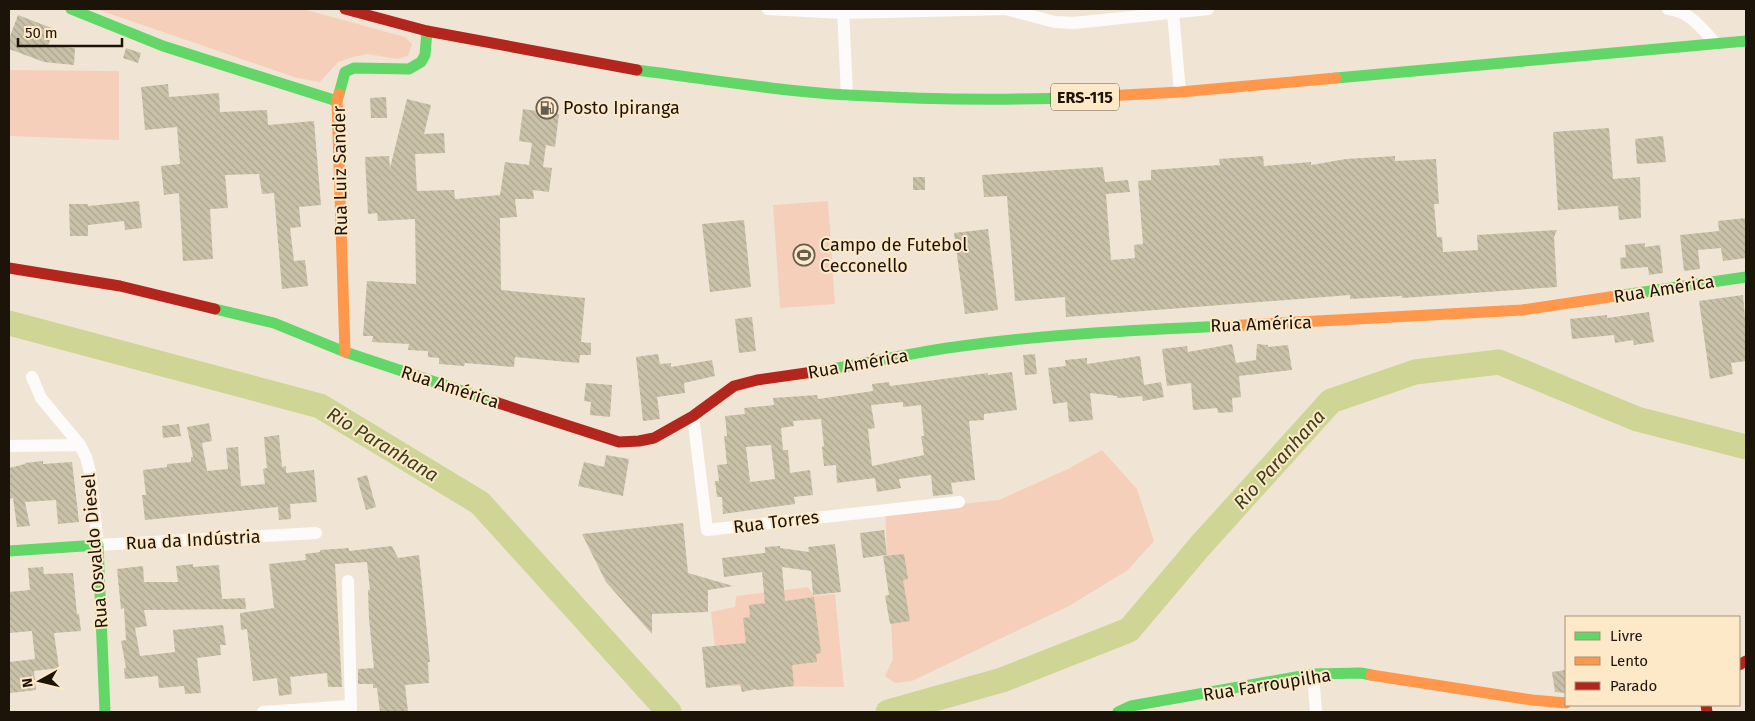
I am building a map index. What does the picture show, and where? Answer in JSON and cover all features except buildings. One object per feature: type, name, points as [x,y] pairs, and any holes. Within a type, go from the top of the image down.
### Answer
[{"type":"street","points":[[71,9],[163,46],[337,101]]},
{"type":"street","name":"ERS-115","points":[[345,9],[427,31],[616,67],[727,82],[847,95],[1040,100],[1180,92],[1746,41]]},
{"type":"street","points":[[768,9],[843,11],[1005,9],[1055,22],[1074,23],[1208,9]]},
{"type":"street","points":[[1668,9],[1676,10],[1689,16],[1716,44]]},
{"type":"street","points":[[843,11],[847,95]]},
{"type":"street","points":[[1173,13],[1180,92]]},
{"type":"street","name":"Rua Luiz Sander","points":[[345,352],[337,101],[345,72],[354,68],[409,69],[421,62],[426,55],[427,31]]},
{"type":"street","name":"Rua América","points":[[9,268],[120,286],[274,323],[345,352],[619,442],[654,438],[693,416],[734,386],[757,380],[959,346],[1023,338],[1120,330],[1323,322],[1522,310],[1746,277]]},
{"type":"street","name":"Rua Osvaldo Diesel","points":[[32,377],[41,398],[80,445],[90,472],[98,545],[105,712]]},
{"type":"street","name":"Rua Torres","points":[[693,416],[707,530],[960,502]]},
{"type":"street","points":[[9,446],[80,445]]},
{"type":"street","name":"Rua da Indústria","points":[[9,551],[316,534]]},
{"type":"street","points":[[263,712],[351,709],[348,581]]},
{"type":"street","name":"Rua Farroupilha","points":[[1118,712],[1131,706],[1313,674],[1361,673],[1532,706],[1565,703]]},
{"type":"street","points":[[1313,674],[1316,712]]},
{"type":"shaded area","points":[[96,9],[303,9],[405,37],[412,44],[408,56],[397,59],[368,54],[338,62],[320,82],[297,78]]},
{"type":"shaded area","points":[[9,70],[119,71],[119,140],[9,136]]},
{"type":"shaded area","name":"Campo de Futebol Cecconello","points":[[828,201],[835,304],[780,308],[773,205]]},
{"type":"shaded area","points":[[1102,450],[1137,489],[1154,541],[1128,570],[1069,606],[912,681],[895,683],[885,676],[893,659],[885,512],[999,500],[1068,469]]},
{"type":"shaded area","points":[[808,587],[814,596],[835,594],[844,687],[719,686],[711,612],[735,607],[736,596]]},
{"type":"waterway","name":"Rio Paranhana","points":[[9,323],[320,406],[480,503],[669,712]]},
{"type":"waterway","name":"Rio Paranhana","points":[[888,712],[1002,680],[1129,630],[1200,546],[1331,401],[1415,372],[1499,362],[1637,419],[1746,447]]},
{"type":"traffic: fast","points":[[71,9],[163,46],[337,101]]},
{"type":"traffic: fast","points":[[339,94],[345,72],[354,68],[409,69],[421,62],[425,55],[427,31]]},
{"type":"traffic: fast","points":[[1336,78],[1746,41]]},
{"type":"traffic: fast","points":[[637,70],[769,88],[848,95],[977,99],[1042,99],[1106,96]]},
{"type":"traffic: fast","points":[[1623,295],[1746,277]]},
{"type":"traffic: fast","points":[[215,309],[274,323],[345,352],[495,402]]},
{"type":"traffic: fast","points":[[813,372],[943,349],[1028,338],[1226,326]]},
{"type":"traffic: fast","points":[[9,551],[98,545],[105,712]]},
{"type":"traffic: fast","points":[[1118,712],[1131,706],[1313,674],[1361,673],[1371,675]]},
{"type":"traffic: slow","points":[[1106,96],[1180,92],[1336,78]]},
{"type":"traffic: slow","points":[[339,94],[337,101],[345,352]]},
{"type":"traffic: slow","points":[[1226,326],[1522,310],[1623,295]]},
{"type":"traffic: slow","points":[[1371,675],[1532,700],[1565,703]]},
{"type":"traffic: jam","points":[[345,9],[427,31],[637,70]]},
{"type":"traffic: jam","points":[[9,268],[120,286],[215,309]]},
{"type":"traffic: jam","points":[[495,402],[619,442],[639,441],[654,438],[693,416],[734,386],[757,380],[813,372]]},
{"type":"traffic: jam","points":[[1740,664],[1746,661]]},
{"type":"traffic: jam","points":[[1706,706],[1707,712]]},
{"type":"place","name":"Posto Ipiranga","points":[[547,108]]},
{"type":"place","name":"Campo de Futebol Cecconello","points":[[804,255]]}]
